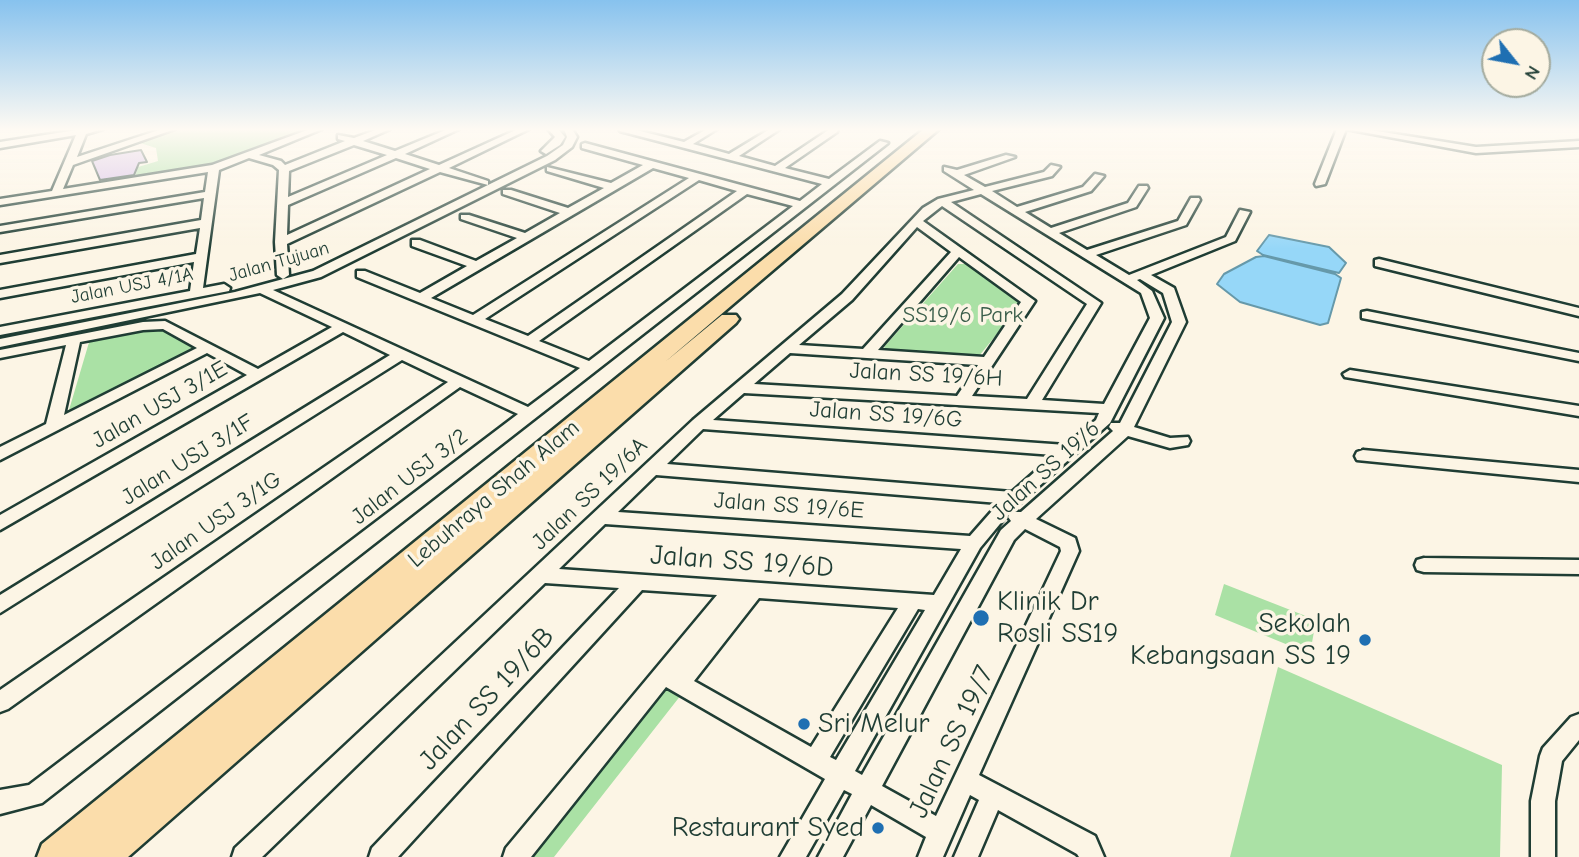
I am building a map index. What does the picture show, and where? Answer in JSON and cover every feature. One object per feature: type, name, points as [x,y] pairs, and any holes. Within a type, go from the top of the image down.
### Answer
[{"type":"highway","name":"Lebuhraya Shah Alam","points":[[54,857],[884,169]]},
{"type":"highway","name":"Lebuhraya Shah Alam","points":[[101,857],[904,169]]},
{"type":"street","points":[[56,193],[68,169]]},
{"type":"street","points":[[0,202],[208,169]]},
{"type":"street","points":[[196,292],[214,169]]},
{"type":"street","points":[[283,275],[281,242],[284,169]]},
{"type":"street","points":[[282,204],[363,169]]},
{"type":"street","points":[[281,242],[439,169],[484,183]]},
{"type":"street","name":"Jalan USJ 4/1A","points":[[0,331],[283,275],[336,257],[512,169]]},
{"type":"street","name":"Jalan Tujuan","points":[[0,343],[263,290],[317,274],[529,169]]},
{"type":"street","points":[[551,169],[612,187]]},
{"type":"street","points":[[421,298],[643,169]]},
{"type":"street","points":[[669,169],[745,190],[808,200]]},
{"type":"street","points":[[777,169],[830,183]]},
{"type":"street","name":"Jalan USJ 3/2","points":[[0,802],[34,795],[849,169]]},
{"type":"street","name":"Jalan SS 19/6","points":[[792,857],[974,543],[1009,503],[1106,416],[1157,318],[1146,291],[952,171],[960,169]]},
{"type":"street","name":"Jalan SS 19/6A","points":[[244,857],[699,424],[847,296],[934,204],[1048,174],[1053,169]]},
{"type":"street","points":[[1320,184],[1326,169]]},
{"type":"street","points":[[1016,211],[1087,189],[1099,176]]},
{"type":"street","points":[[474,320],[697,177]]},
{"type":"street","points":[[1051,232],[1132,205],[1143,187]]},
{"type":"street","points":[[528,342],[745,190]]},
{"type":"street","points":[[507,192],[570,212]]},
{"type":"street","points":[[0,229],[210,194]]},
{"type":"street","points":[[1086,254],[1182,223],[1195,200]]},
{"type":"street","points":[[942,201],[1094,303],[1031,404]]},
{"type":"street","points":[[1128,280],[1231,239],[1244,212]]},
{"type":"street","points":[[465,217],[527,237]]},
{"type":"street","points":[[917,222],[1028,301],[962,400]]},
{"type":"street","points":[[0,259],[206,223]]},
{"type":"street","points":[[416,243],[477,266]]},
{"type":"street","points":[[867,354],[958,251]]},
{"type":"street","points":[[0,294],[201,257]]},
{"type":"street","points":[[1379,263],[1579,312]]},
{"type":"street","points":[[360,274],[591,367]]},
{"type":"street","points":[[1024,520],[1124,430],[1179,322],[1169,291],[1141,274]]},
{"type":"street","points":[[263,290],[530,414]]},
{"type":"street","points":[[1367,315],[1579,357]]},
{"type":"street","points":[[0,354],[143,326],[165,325],[258,375]]},
{"type":"street","name":"Jalan USJ 3/1E","points":[[0,523],[342,327]]},
{"type":"street","points":[[53,427],[74,340]]},
{"type":"street","points":[[0,454],[208,348]]},
{"type":"street","points":[[787,349],[986,361]]},
{"type":"street","name":"Jalan USJ 3/1F","points":[[0,605],[401,354]]},
{"type":"street","points":[[1350,374],[1579,411]]},
{"type":"street","name":"Jalan USJ 3/1G","points":[[0,702],[459,381]]},
{"type":"street","name":"Jalan SS 19/6H","points":[[740,387],[1031,404],[1106,416],[1124,430],[1170,443],[1182,441]]},
{"type":"street","name":"Jalan SS 19/6G","points":[[699,424],[1069,451]]},
{"type":"street","points":[[1363,456],[1579,476]]},
{"type":"street","points":[[652,470],[1009,503]]},
{"type":"street","name":"Jalan SS 19/7","points":[[930,857],[1070,551],[1069,543],[1024,520],[1009,503]]},
{"type":"street","name":"Jalan SS 19/6E","points":[[601,517],[974,543]]},
{"type":"street","name":"Jalan SS 19/7","points":[[830,857],[1007,535],[1024,520]]},
{"type":"street","points":[[1424,565],[1579,567]]},
{"type":"street","name":"Jalan SS 19/6D","points":[[540,575],[939,603]]},
{"type":"street","name":"Jalan SS 19/6B","points":[[381,857],[637,582]]},
{"type":"street","points":[[515,857],[671,680],[744,590]]},
{"type":"street","points":[[815,761],[912,602]]},
{"type":"street","points":[[671,680],[941,832]]},
{"type":"street","points":[[1543,857],[1543,802],[1551,756],[1579,724]]},
{"type":"street","points":[[965,780],[1086,845],[1092,857]]},
{"type":"street","points":[[966,857],[993,795]]},
{"type":"green space","points":[[137,169],[191,169],[135,177]]},
{"type":"green space","name":"SS19/6 Park","points":[[958,264],[966,264],[1023,302],[979,356],[888,352],[884,347]]},
{"type":"green space","points":[[162,327],[199,348],[81,409],[69,410],[90,339]]},
{"type":"green space","points":[[1224,584],[1316,620],[1310,654],[1215,615]]},
{"type":"green space","points":[[1278,667],[1502,765],[1500,857],[1230,857]]},
{"type":"green space","points":[[664,686],[681,695],[554,857],[525,857]]},
{"type":"water","points":[[1269,235],[1329,247],[1346,263],[1339,273],[1263,255],[1257,251]]},
{"type":"water","points":[[1264,256],[1335,274],[1341,278],[1328,323],[1320,325],[1240,302],[1217,284],[1224,274],[1256,257]]},
{"type":"building","points":[[95,169],[137,169],[134,175],[100,180]]},
{"type":"place","name":"Klinik Dr Rosli SS19","points":[[981,618]]},
{"type":"place","name":"Sekolah Kebangsaan SS 19","points":[[1365,640]]},
{"type":"place","name":"Sri Melur","points":[[804,724]]},
{"type":"place","name":"Restaurant Syed","points":[[878,828]]}]
